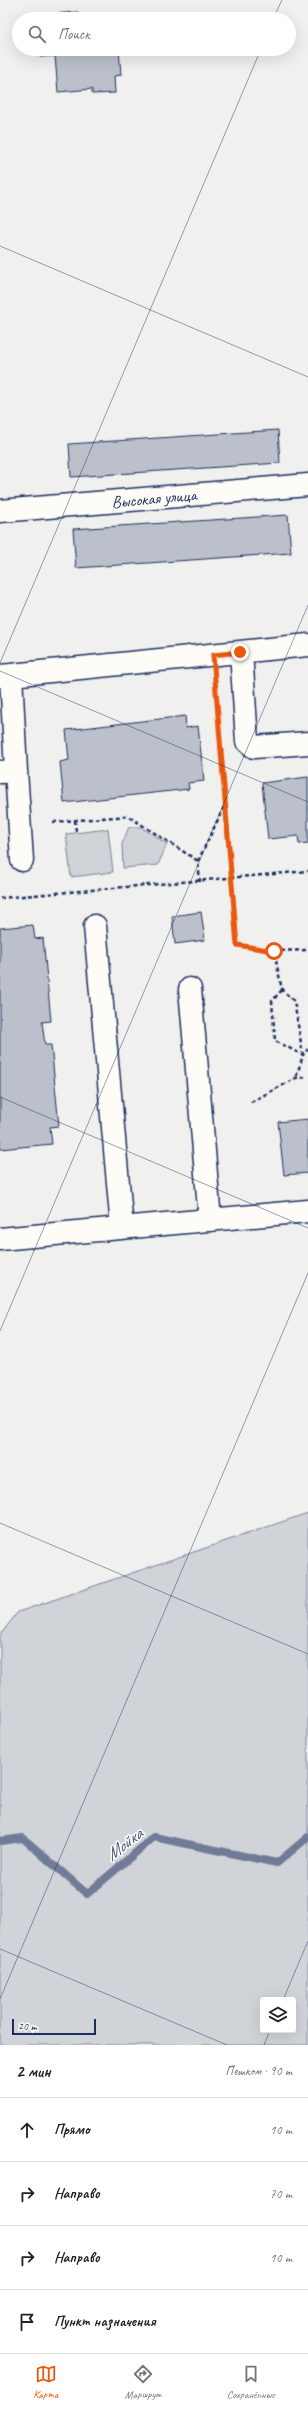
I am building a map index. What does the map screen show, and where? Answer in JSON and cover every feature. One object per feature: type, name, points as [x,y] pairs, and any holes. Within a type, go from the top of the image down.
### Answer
[{"type":"street","name":"Высокая улица","points":[[0,511],[308,485]]},
{"type":"street","points":[[22,860],[8,771],[6,675],[308,645]]},
{"type":"street","points":[[240,652],[247,741],[254,747],[308,743]]},
{"type":"street","points":[[96,926],[122,1228]]},
{"type":"street","points":[[190,989],[210,1220]]},
{"type":"street","points":[[0,1239],[308,1211]]},
{"type":"path","points":[[220,742],[237,945],[274,951],[308,950]]},
{"type":"path","points":[[200,882],[198,861],[225,804]]},
{"type":"path","points":[[53,822],[128,816],[198,861]]},
{"type":"path","points":[[75,820],[76,833]]},
{"type":"path","points":[[0,898],[232,880],[308,871]]},
{"type":"path","points":[[274,951],[282,990],[294,1001],[303,1055]]},
{"type":"path","points":[[282,990],[272,1001],[275,1041],[303,1055]]},
{"type":"path","points":[[296,1078],[303,1055],[308,1049]]},
{"type":"path","points":[[251,1102],[296,1078],[308,1077]]},
{"type":"shaded area","points":[[129,827],[141,827],[167,844],[158,865],[123,868],[122,844]]},
{"type":"shaded area","points":[[108,829],[113,872],[71,877],[66,834]]},
{"type":"shaded area","points":[[308,1513],[308,2045],[0,2045],[0,1635],[18,1612]]},
{"type":"building","points":[[55,56],[120,56],[121,75],[114,76],[115,93],[92,94],[92,89],[58,92]]},
{"type":"building","points":[[278,430],[280,463],[71,477],[69,444]]},
{"type":"building","points":[[288,515],[291,553],[76,568],[73,529]]},
{"type":"building","points":[[185,716],[186,728],[198,726],[204,781],[188,783],[189,789],[64,803],[60,762],[69,760],[66,730]]},
{"type":"building","points":[[308,777],[308,843],[299,844],[298,836],[268,839],[262,783]]},
{"type":"building","points":[[201,912],[205,940],[175,944],[172,916]]},
{"type":"building","points":[[33,925],[35,939],[43,938],[51,1021],[42,1022],[45,1045],[51,1045],[59,1126],[50,1127],[52,1144],[0,1149],[0,928]]},
{"type":"building","points":[[308,1119],[308,1173],[284,1175],[278,1122]]},
{"type":"waterway","name":"Мойка","points":[[0,1841],[23,1838],[87,1894],[154,1837],[277,1863],[308,1837]]},
{"type":"route","points":[[240,652],[213,655],[237,945],[274,951]]}]
